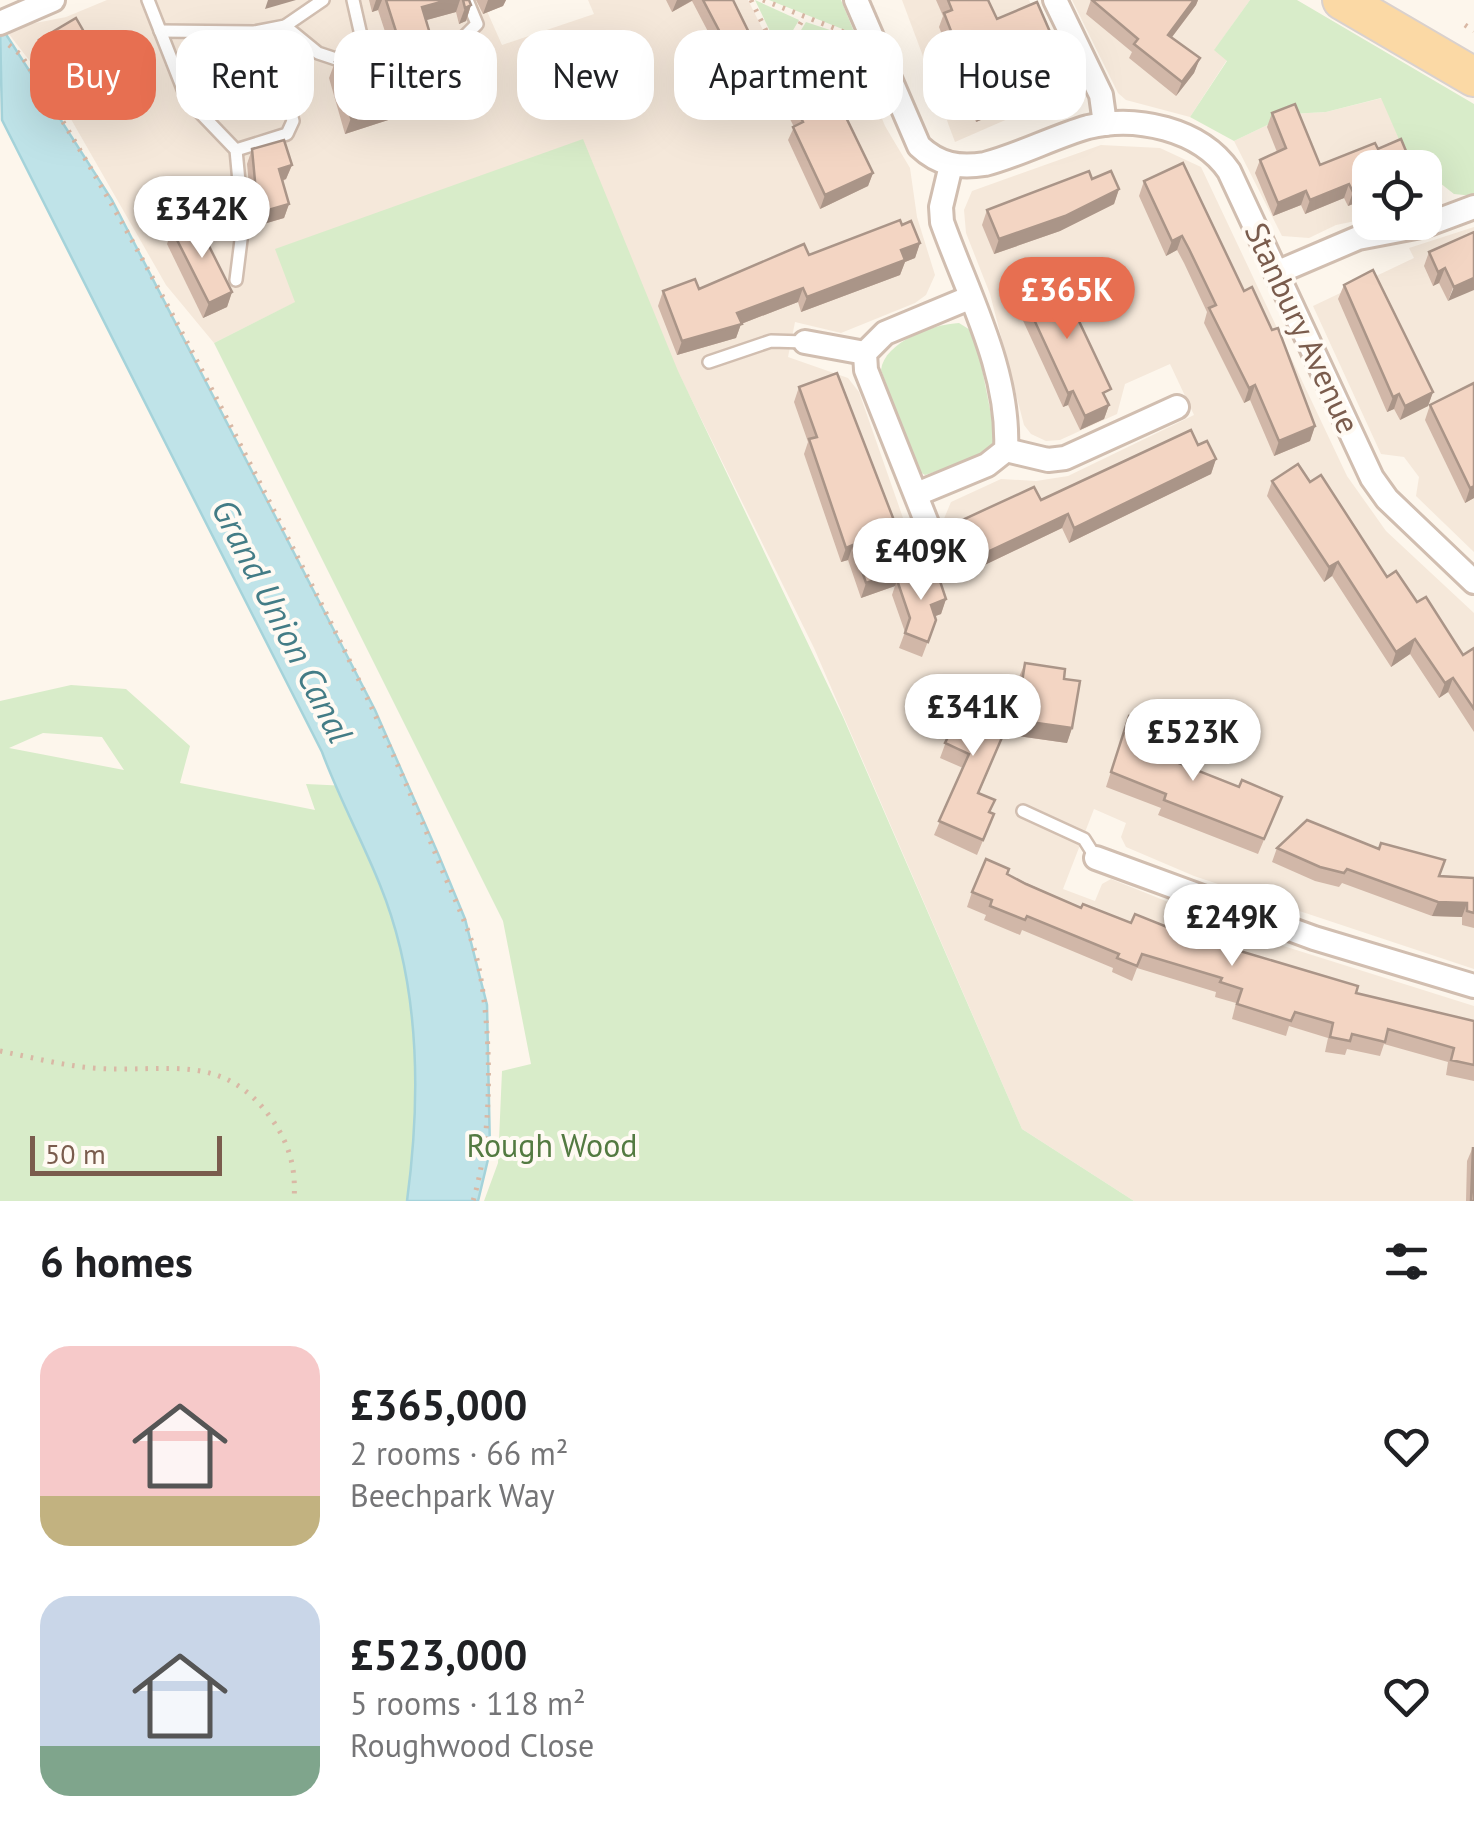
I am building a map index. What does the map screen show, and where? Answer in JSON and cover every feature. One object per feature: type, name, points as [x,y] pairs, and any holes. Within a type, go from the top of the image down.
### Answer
[{"type":"main road","points":[[1342,0],[1474,76]]},
{"type":"street","points":[[2,28],[53,0]]},
{"type":"street","points":[[856,0],[869,30]]},
{"type":"street","points":[[1055,0],[1101,95],[1105,124]]},
{"type":"street","points":[[903,109],[919,146],[952,165],[942,222],[984,330],[1006,410],[1006,450]]},
{"type":"street","name":"Stanbury Avenue","points":[[952,165],[1005,159],[1105,124],[1162,128],[1212,150],[1228,171],[1372,478],[1388,499],[1474,582]]},
{"type":"street","points":[[1276,273],[1358,238],[1426,225],[1474,207]]},
{"type":"street","points":[[942,562],[866,370],[865,353],[866,346],[884,333],[969,298]]},
{"type":"street","points":[[805,342],[865,353]]},
{"type":"street","points":[[1006,450],[1048,460],[1065,458],[1177,407]]},
{"type":"street","points":[[917,494],[987,465],[1006,450]]},
{"type":"street","points":[[1096,858],[1314,938],[1474,986]]},
{"type":"lane","points":[[148,0],[187,99],[236,150],[242,224],[236,280]]},
{"type":"lane","points":[[160,32],[254,32],[284,26],[324,0]]},
{"type":"lane","points":[[284,26],[318,53],[336,59],[363,44],[353,0]]},
{"type":"lane","points":[[467,0],[476,24],[474,30]]},
{"type":"lane","points":[[236,150],[288,134],[293,120]]},
{"type":"lane","points":[[709,362],[770,341],[805,342]]},
{"type":"lane","points":[[1022,812],[1084,839],[1096,858]]},
{"type":"path","points":[[750,0],[776,51],[788,47],[804,17]]},
{"type":"path","points":[[763,0],[834,30]]},
{"type":"path","points":[[1465,26],[1474,31]]},
{"type":"path","points":[[2,28],[86,156],[394,750],[478,965],[486,1020],[485,1101],[483,1170],[473,1201]]},
{"type":"path","points":[[0,1051],[90,1068],[213,1070],[239,1083],[279,1130],[296,1170],[294,1201]]},
{"type":"shaded area","points":[[107,0],[482,0],[495,30],[334,30],[334,120],[497,120],[497,34],[502,45],[517,40],[517,120],[654,120],[654,30],[547,30],[594,14],[588,0],[748,0],[763,30],[674,30],[674,120],[883,120],[910,168],[917,217],[935,275],[926,295],[841,333],[795,322],[788,357],[848,378],[859,392],[924,578],[959,565],[943,521],[951,502],[1001,479],[1036,481],[1068,476],[1194,415],[1170,364],[1125,384],[1117,414],[1060,440],[1046,441],[1031,434],[1024,425],[990,294],[966,233],[964,210],[972,191],[1101,145],[1160,148],[1201,167],[1347,476],[1386,531],[1474,613],[1474,969],[1194,876],[1126,847],[1121,837],[1126,823],[1094,809],[1063,889],[1095,901],[1102,884],[1111,879],[1258,938],[1474,1006],[1474,1201],[1134,1201],[1022,1129],[814,648],[680,376],[296,302],[214,343],[166,285],[71,120],[156,120],[156,30],[30,30],[30,61],[5,29],[66,17]]},
{"type":"shaded area","points":[[902,0],[1029,0],[1042,30],[923,30],[923,56]]},
{"type":"shaded area","points":[[1072,0],[1250,0],[1215,49],[1227,60],[1190,117],[1126,100],[1118,93]]},
{"type":"shaded area","points":[[1382,98],[1404,150],[1352,150],[1352,222],[1309,238],[1282,236],[1234,141],[1290,114],[1326,112]]},
{"type":"shaded area","points":[[947,120],[1006,120],[955,142]]},
{"type":"shaded area","points":[[1474,227],[1474,552],[1416,496],[1419,477],[1404,457],[1381,454],[1313,306],[1414,258],[1409,248]]},
{"type":"green space","points":[[755,0],[799,20],[793,30],[769,30]]},
{"type":"green space","points":[[769,0],[841,0],[853,30]]},
{"type":"green space","points":[[1250,0],[1297,0],[1474,104],[1474,196],[1454,194],[1442,185],[1442,150],[1404,150],[1381,98],[1326,112],[1290,114],[1234,141],[1190,117],[1227,61],[1214,50]]},
{"type":"green space","points":[[806,22],[830,30],[801,30]]},
{"type":"green space","name":"Rough Wood","points":[[583,139],[678,371],[843,717],[1022,1129],[1134,1201],[484,1201],[498,1163],[502,1071],[531,1064],[503,921],[214,343],[295,302],[275,249]]},
{"type":"green space","points":[[959,323],[975,333],[996,440],[984,456],[925,475],[918,471],[881,370],[884,360],[900,343],[924,331]]},
{"type":"green space","points":[[71,685],[126,689],[190,746],[180,783],[315,810],[306,784],[348,786],[409,942],[420,1086],[411,1201],[0,1201],[0,701]],"holes":[[[43,733],[102,737],[124,770],[9,748]]]},
{"type":"water","name":"Grand Union Canal","points":[[0,25],[30,72],[30,120],[61,120],[112,200],[375,710],[465,919],[487,1005],[490,1151],[478,1201],[407,1201],[415,1081],[410,1001],[393,922],[373,868],[322,752],[2,120]]},
{"type":"building","points":[[386,0],[448,0],[422,7],[429,30],[396,30]]},
{"type":"building","points":[[703,0],[733,0],[748,30],[719,30]]},
{"type":"building","points":[[948,0],[988,0],[997,19],[1037,2],[1049,30],[951,30],[944,13],[952,10]]},
{"type":"building","points":[[1092,0],[1194,0],[1168,35],[1200,58],[1182,82],[1134,44],[1138,39]]},
{"type":"building","points":[[76,18],[83,30],[56,30]]},
{"type":"building","points":[[1295,104],[1320,165],[1352,152],[1352,190],[1349,184],[1310,200],[1306,191],[1278,203],[1260,160],[1286,148],[1272,113]]},
{"type":"building","points":[[847,120],[873,173],[825,195],[793,127],[803,122]]},
{"type":"building","points":[[1401,139],[1406,150],[1358,150],[1375,143],[1378,149]]},
{"type":"building","points":[[284,140],[292,165],[279,169],[289,204],[258,213],[252,149]]},
{"type":"building","points":[[1183,163],[1244,291],[1252,287],[1272,330],[1278,328],[1315,426],[1279,441],[1255,385],[1249,388],[1209,308],[1216,305],[1189,249],[1182,236],[1172,241],[1144,181]]},
{"type":"building","points":[[1089,171],[1092,179],[1111,171],[1119,189],[1065,216],[999,239],[987,210]]},
{"type":"building","points":[[195,218],[232,292],[209,303],[172,230]]},
{"type":"building","points":[[900,220],[902,225],[911,221],[920,243],[901,250],[905,260],[807,297],[803,288],[737,313],[742,324],[682,341],[663,291],[695,279],[699,289],[804,244],[809,255]]},
{"type":"building","points":[[1474,232],[1474,278],[1454,287],[1445,268],[1438,272],[1429,252]]},
{"type":"building","points":[[1043,266],[1052,285],[1060,281],[1111,389],[1103,393],[1109,405],[1085,416],[1073,391],[1068,393],[1024,298],[1033,294],[1024,275]]},
{"type":"building","points":[[1373,270],[1433,392],[1405,406],[1399,394],[1393,397],[1344,285]]},
{"type":"building","points":[[837,373],[912,567],[866,583],[853,545],[846,548],[809,439],[817,437],[799,387]]},
{"type":"building","points":[[1474,383],[1474,486],[1470,488],[1430,405]]},
{"type":"building","points":[[1191,430],[1198,445],[1207,441],[1216,459],[1074,528],[1068,514],[977,557],[960,521],[1034,487],[1041,500]]},
{"type":"building","points":[[1298,464],[1310,482],[1321,475],[1387,577],[1396,571],[1417,602],[1426,597],[1463,655],[1474,648],[1474,709],[1453,678],[1445,683],[1415,639],[1396,652],[1338,562],[1329,567],[1272,481]]},
{"type":"building","points":[[929,569],[933,580],[939,578],[946,599],[931,605],[936,620],[928,642],[905,633],[910,618],[897,580]]},
{"type":"building","points":[[1025,663],[1065,669],[1064,679],[1080,681],[1072,728],[1016,720]]},
{"type":"building","points":[[958,687],[1013,712],[978,793],[995,800],[989,812],[994,814],[983,840],[939,821],[969,754],[945,743],[954,725],[943,720]]},
{"type":"building","points":[[1129,716],[1150,722],[1145,736],[1170,744],[1166,758],[1239,787],[1242,780],[1282,797],[1264,839],[1164,800],[1166,794],[1111,772]]},
{"type":"building","points":[[1307,820],[1379,849],[1381,843],[1445,860],[1439,876],[1474,878],[1474,913],[1467,911],[1467,903],[1438,902],[1347,869],[1344,873],[1320,867],[1277,848]]},
{"type":"building","points":[[986,859],[1009,869],[1007,874],[1026,884],[1081,908],[1083,904],[1131,923],[1135,914],[1197,939],[1199,934],[1223,946],[1358,986],[1356,993],[1474,1021],[1474,1065],[1451,1060],[1454,1048],[1388,1029],[1385,1042],[1352,1034],[1350,1041],[1330,1037],[1333,1023],[1295,1012],[1291,1021],[1237,1004],[1242,989],[1220,982],[1222,978],[1142,954],[1137,966],[1117,958],[1119,954],[1027,916],[1025,920],[990,906],[992,900],[972,892]]},
{"type":"building","points":[[1473,1147],[1474,1201],[1471,1201]]}]
